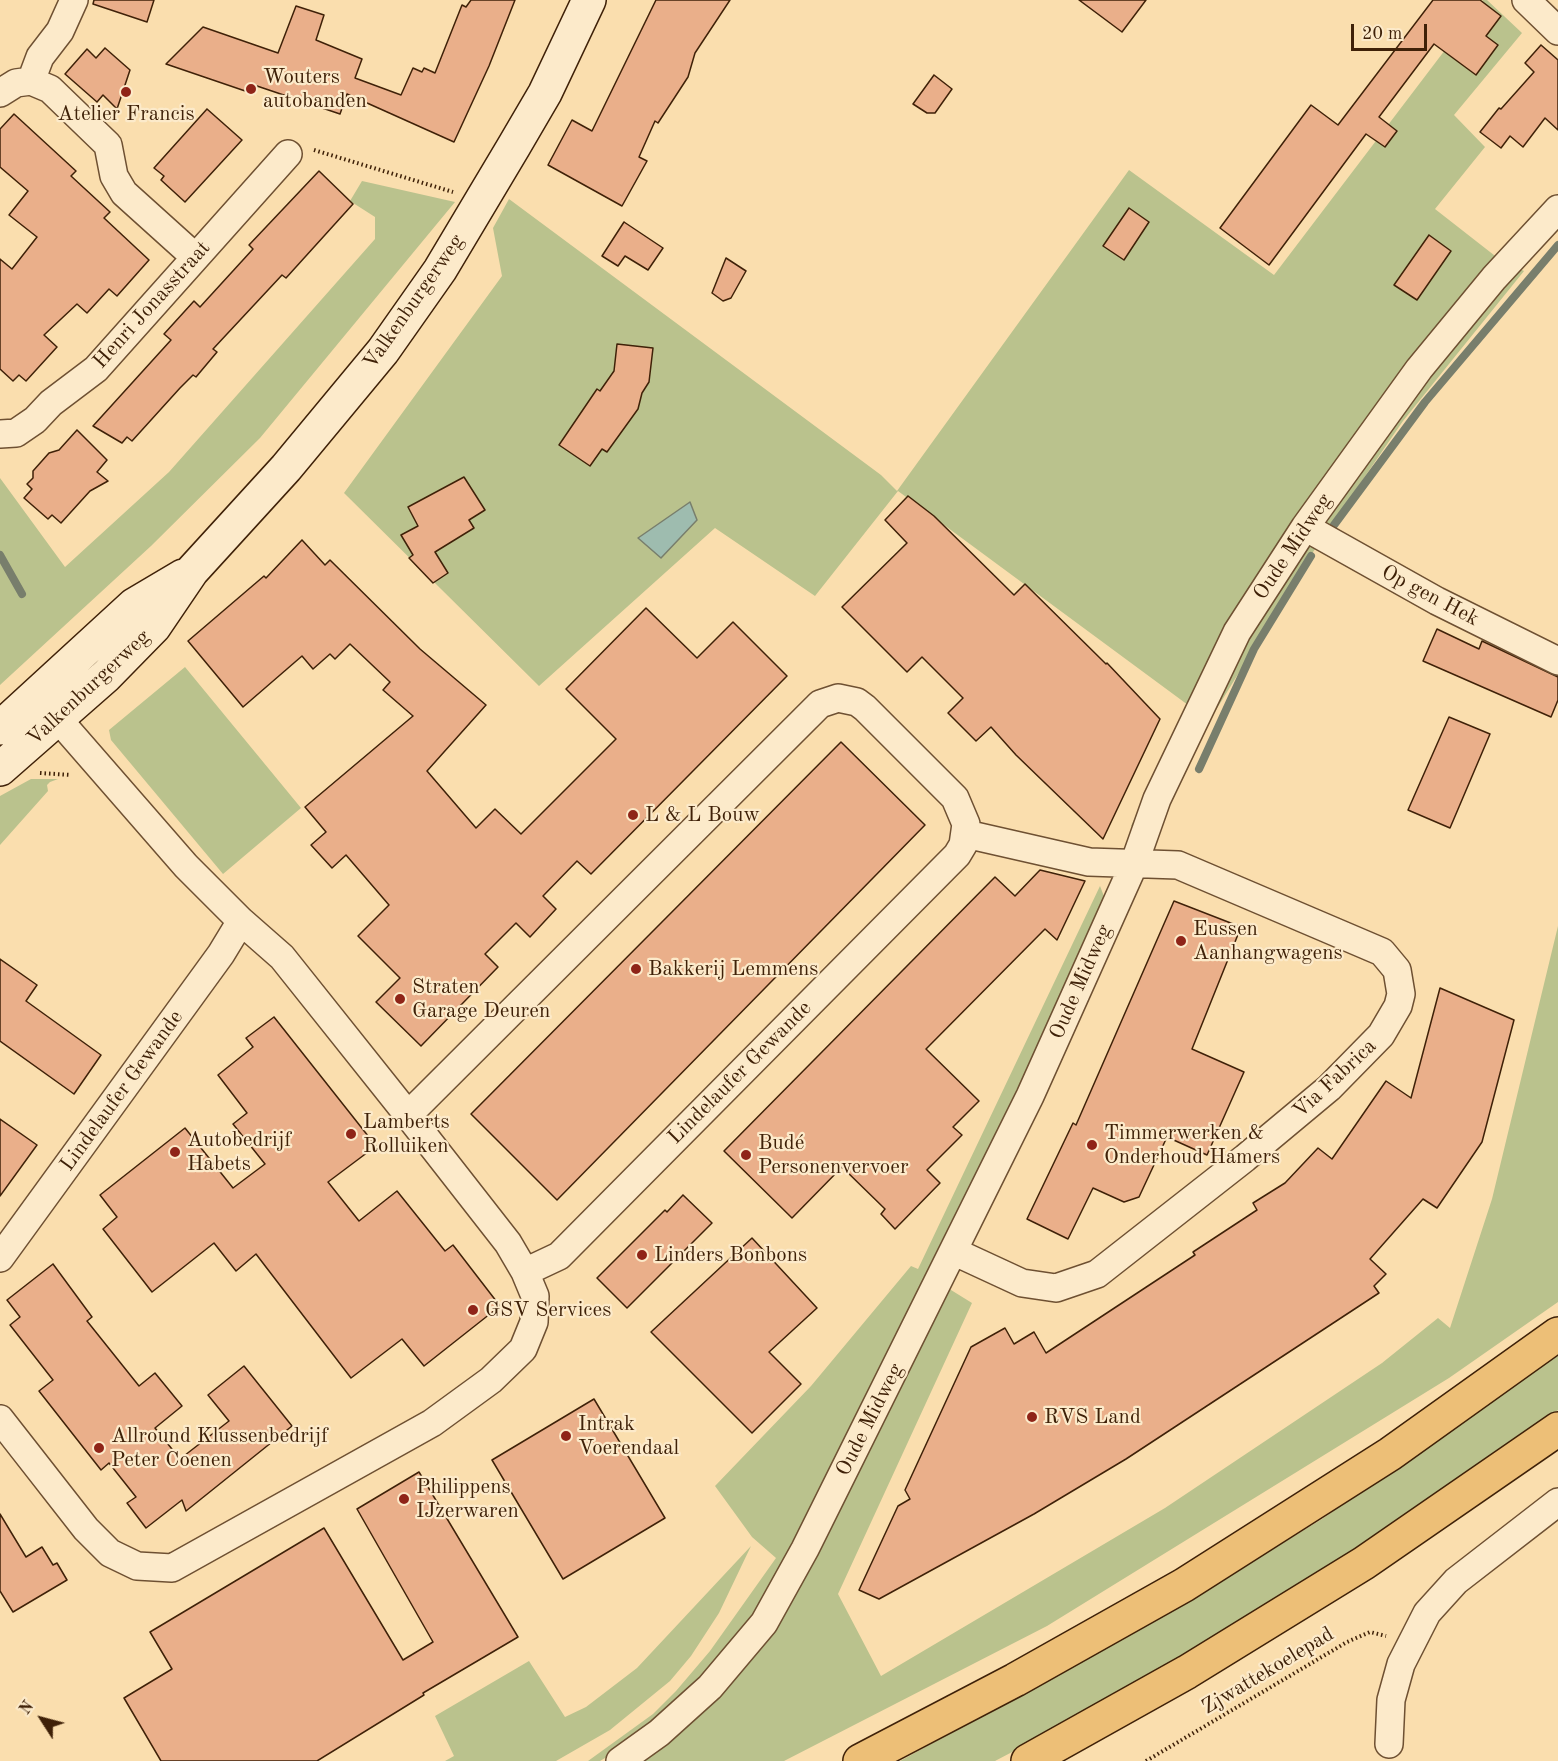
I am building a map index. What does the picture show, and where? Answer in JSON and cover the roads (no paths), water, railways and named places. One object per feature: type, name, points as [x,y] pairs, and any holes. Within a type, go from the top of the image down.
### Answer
[{"type":"highway","points":[[860,1761],[1015,1680],[1184,1585],[1390,1454],[1558,1334]]},
{"type":"highway","points":[[1028,1761],[1187,1672],[1364,1563],[1558,1429]]},
{"type":"main road","name":"Valkenburgerweg","points":[[0,769],[106,676],[154,627],[192,571],[286,468],[383,351],[440,270],[545,93],[590,0]]},
{"type":"main road","name":"Valkenburgerweg","points":[[0,728],[134,605],[192,571]]},
{"type":"street","points":[[31,81],[40,57],[60,31],[74,0]]},
{"type":"street","points":[[1526,0],[1558,31]]},
{"type":"street","points":[[0,93],[16,83],[31,81],[50,89],[108,145],[114,176],[124,193],[195,257]]},
{"type":"street","name":"Henri Jonasstraat","points":[[0,434],[16,433],[96,369],[288,153]]},
{"type":"street","name":"Oude Midweg","points":[[620,1761],[659,1733],[710,1687],[764,1623],[805,1549],[1030,1096],[1134,864],[1157,799],[1237,632],[1305,527],[1419,369],[1494,279],[1558,209]]},
{"type":"street","name":"Op gen Hek","points":[[1305,527],[1437,601],[1558,661]]},
{"type":"street","points":[[0,1419],[86,1528],[110,1553],[138,1566],[172,1568],[432,1422],[491,1380],[523,1349],[534,1322],[535,1296],[525,1272],[508,1243],[408,1115],[282,957],[186,867],[37,694]]},
{"type":"street","points":[[408,1115],[820,704],[838,698],[857,702],[865,708],[955,798],[964,815],[966,834],[1089,862],[1134,864]]},
{"type":"street","name":"Lindelaufer Gewande","points":[[525,1272],[559,1256],[950,863],[963,845],[966,834]]},
{"type":"street","name":"Via Fabrica","points":[[955,1251],[1022,1283],[1056,1288],[1097,1274],[1245,1158],[1329,1088],[1381,1035],[1398,1006],[1401,982],[1391,960],[1382,952],[1178,865],[1134,864]]},
{"type":"street","name":"Lindelaufer Gewande","points":[[0,1258],[221,954],[241,921]]},
{"type":"street","points":[[1389,1744],[1391,1700],[1407,1649],[1431,1608],[1456,1581],[1558,1502]]},
{"type":"waterway","points":[[1334,525],[1425,402],[1558,245]]},
{"type":"waterway","points":[[0,555],[22,594]]},
{"type":"waterway","points":[[1199,769],[1254,649],[1311,556]]},
{"type":"place","name":"Wouters autobanden","points":[[251,89]]},
{"type":"place","name":"Atelier Francis","points":[[126,92]]},
{"type":"place","name":"L & L Bouw","points":[[633,815]]},
{"type":"place","name":"Eussen Aanhangwagens","points":[[1181,941]]},
{"type":"place","name":"Bakkerij Lemmens","points":[[636,969]]},
{"type":"place","name":"Straten Garage Deuren","points":[[400,999]]},
{"type":"place","name":"Lamberts Rolluiken","points":[[351,1134]]},
{"type":"place","name":"Timmerwerken & Onderhoud Hamers","points":[[1092,1145]]},
{"type":"place","name":"Autobedrijf Habets","points":[[175,1152]]},
{"type":"place","name":"Budé Personenvervoer","points":[[746,1155]]},
{"type":"place","name":"Linders Bonbons","points":[[642,1255]]},
{"type":"place","name":"GSV Services","points":[[473,1310]]},
{"type":"place","name":"RVS Land","points":[[1032,1417]]},
{"type":"place","name":"Intrak Voerendaal","points":[[566,1436]]},
{"type":"place","name":"Allround Klussenbedrijf Peter Coenen","points":[[99,1448]]},
{"type":"place","name":"Philippens IJzerwaren","points":[[404,1499]]}]
